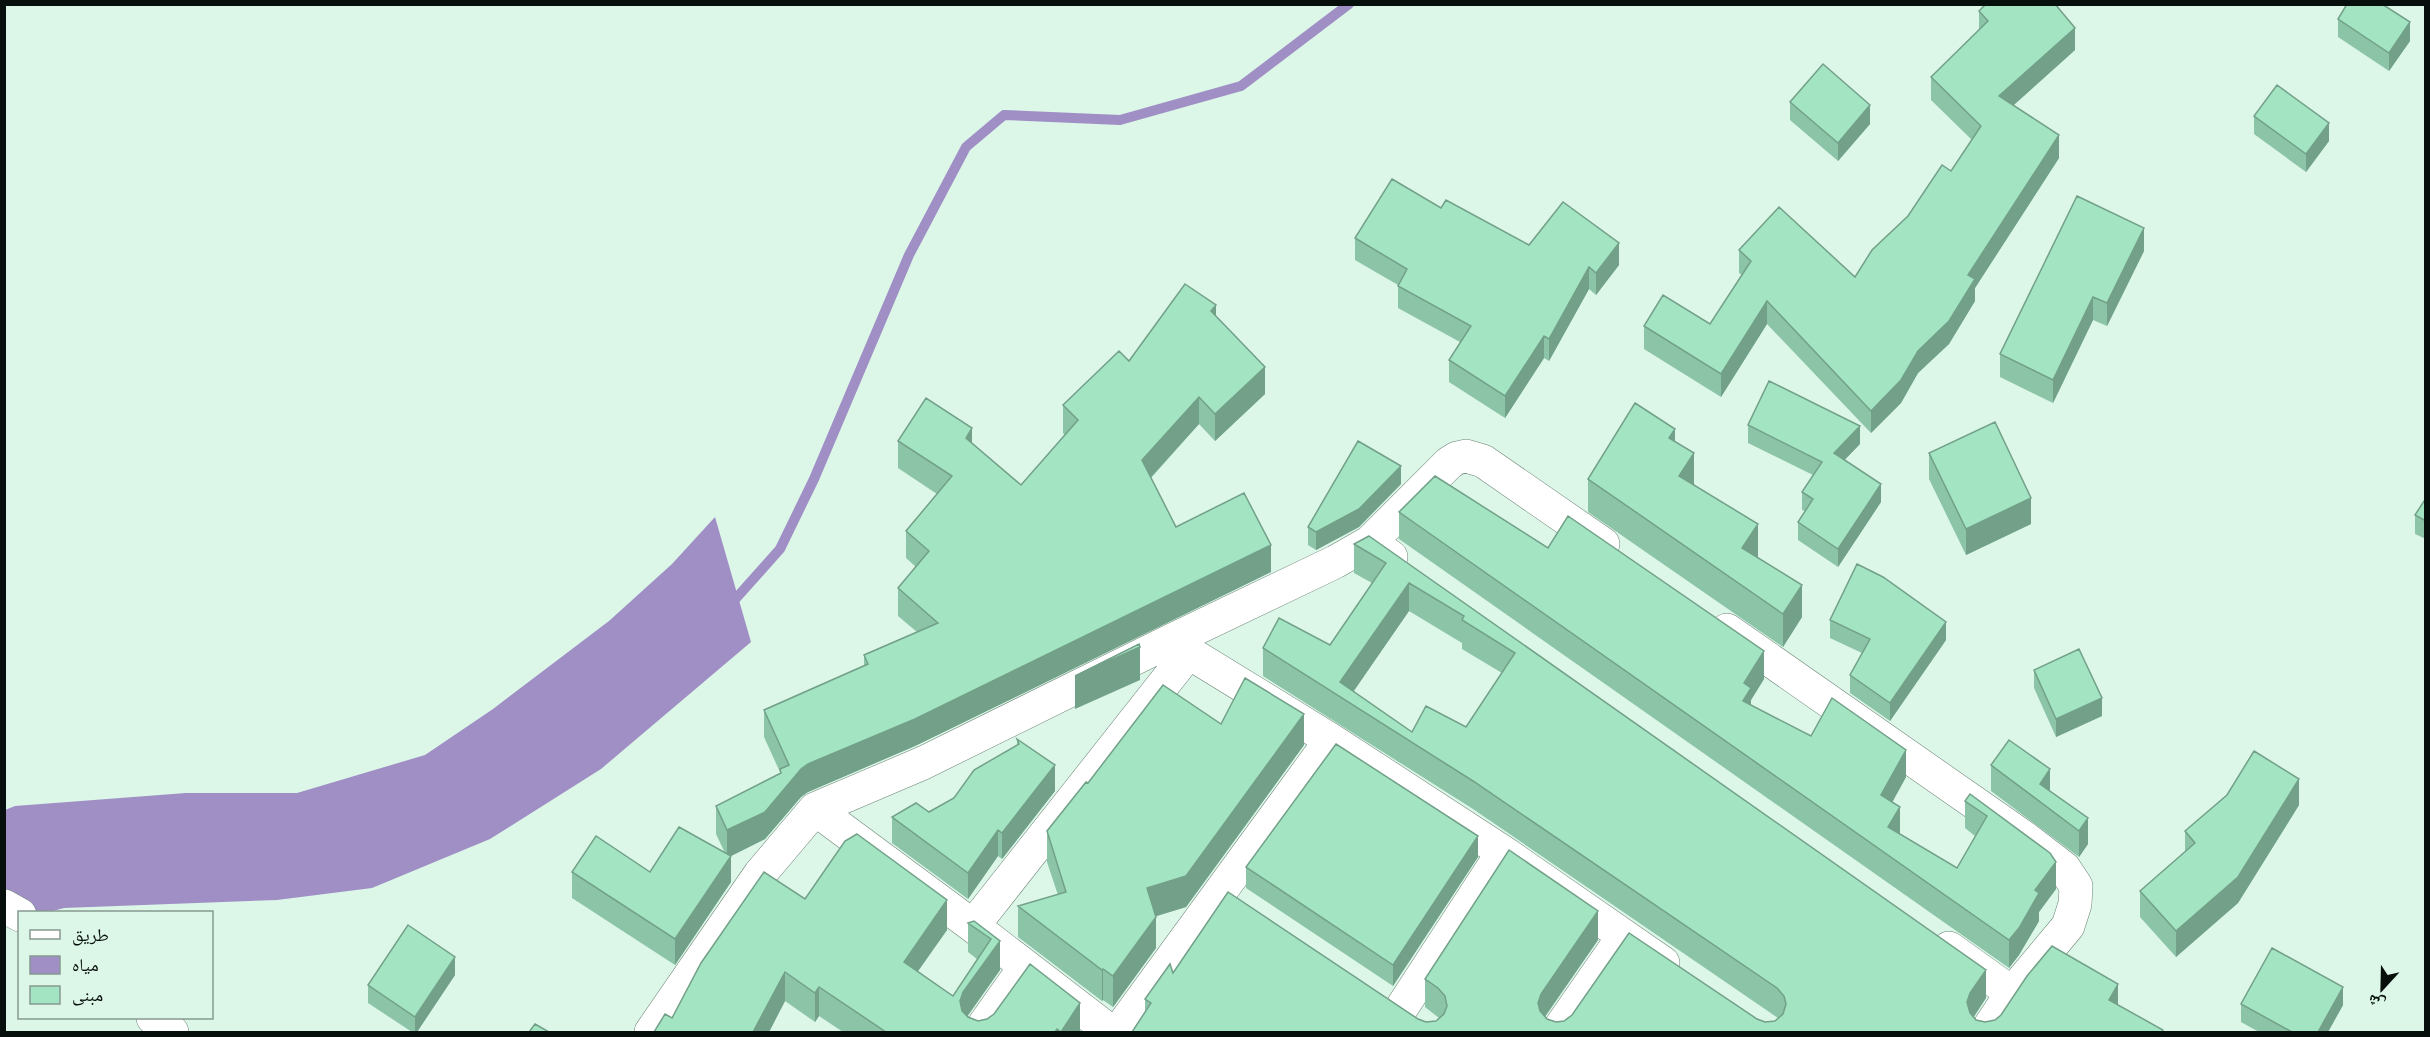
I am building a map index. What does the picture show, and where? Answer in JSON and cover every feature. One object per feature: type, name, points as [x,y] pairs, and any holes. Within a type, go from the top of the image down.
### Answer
[{"type":"street","points":[[651,1032],[760,874],[815,809],[923,763],[1179,646],[1335,562],[1370,542],[1441,470],[1457,458],[1466,456],[1483,461],[1629,562]]},
{"type":"street","points":[[1370,542],[1412,570]]},
{"type":"street","points":[[1706,616],[1979,805],[2064,868],[2076,886],[2068,926],[2012,993],[1986,1032]]},
{"type":"street","points":[[1179,646],[1331,740],[1503,852],[1690,981]]},
{"type":"street","points":[[973,926],[1179,646]]},
{"type":"street","points":[[1118,1032],[1331,740]]},
{"type":"street","points":[[815,809],[973,926],[1110,1032]]},
{"type":"street","points":[[1399,1012],[1503,852]]},
{"type":"street","points":[[1219,892],[1248,911]]},
{"type":"street","points":[[4,906],[18,914]]},
{"type":"street","points":[[1925,931],[2012,993]]},
{"type":"street","points":[[1557,1032],[1623,936]]},
{"type":"street","points":[[979,1032],[1025,967]]},
{"type":"street","points":[[1371,993],[1428,1032]]},
{"type":"street","points":[[156,1019],[172,1032]]},
{"type":"water","points":[[715,517],[751,642],[601,769],[490,839],[372,888],[277,900],[18,911],[18,914],[5,925],[5,810],[15,806],[186,793],[297,793],[425,755],[493,709],[609,621],[672,564]]},
{"type":"building","points":[[1986,4],[2055,4],[2075,28],[1999,96],[2059,135],[1968,275],[1975,279],[1949,321],[1918,351],[1901,380],[1871,411],[1767,301],[1721,374],[1644,326],[1663,295],[1710,324],[1751,261],[1739,250],[1779,207],[1855,277],[1872,250],[1908,216],[1942,165],[1951,171],[1981,126],[1931,77],[1988,21],[1979,11]]},
{"type":"building","points":[[2347,4],[2382,4],[2410,22],[2389,53],[2338,19]]},
{"type":"building","points":[[1823,64],[1870,105],[1838,143],[1790,102]]},
{"type":"building","points":[[2277,85],[2329,123],[2306,154],[2254,116]]},
{"type":"building","points":[[1392,179],[1441,208],[1446,200],[1529,245],[1563,202],[1619,243],[1596,273],[1589,267],[1549,339],[1544,336],[1505,396],[1449,360],[1471,326],[1398,286],[1407,269],[1355,238]]},
{"type":"building","points":[[2077,196],[2144,228],[2107,303],[2093,297],[2053,380],[2000,354]]},
{"type":"building","points":[[1185,284],[1216,305],[1211,311],[1265,367],[1215,414],[1199,397],[1142,460],[1176,527],[1244,493],[1271,545],[915,719],[808,764],[801,769],[765,812],[727,830],[716,806],[781,773],[780,769],[789,765],[764,710],[868,664],[864,655],[938,623],[898,588],[929,551],[906,531],[952,476],[898,441],[926,398],[972,428],[966,438],[1021,485],[1078,420],[1063,405],[1119,351],[1129,361]]},
{"type":"building","points":[[1769,381],[1860,426],[1834,453],[1881,484],[1838,549],[1798,522],[1813,499],[1802,492],[1822,462],[1748,425]]},
{"type":"building","points":[[1635,403],[1675,429],[1669,438],[1694,453],[1679,476],[1758,524],[1742,548],[1802,585],[1783,614],[1588,479]]},
{"type":"building","points":[[1995,422],[2031,498],[1966,529],[1929,453]]},
{"type":"building","points":[[1358,441],[1401,466],[1359,509],[1316,532],[1308,527]]},
{"type":"building","points":[[1435,476],[1548,548],[1568,516],[1764,651],[1744,683],[1751,688],[1743,701],[1811,736],[1832,698],[1906,750],[1881,795],[1900,807],[1888,827],[1957,868],[1987,816],[1965,801],[1970,794],[2050,853],[2056,862],[2035,890],[2039,893],[2019,928],[2009,940],[1399,512]]},
{"type":"building","points":[[2426,498],[2426,521],[2415,515]]},
{"type":"building","points":[[1369,536],[1986,970],[1970,993],[1967,1002],[1970,1013],[1976,1020],[1985,1022],[1995,1020],[2001,1015],[2027,976],[2052,946],[2118,984],[2109,1000],[2163,1030],[2162,1032],[1132,1032],[1151,1003],[1145,999],[1170,964],[1173,973],[1228,892],[1418,1019],[1426,1022],[1436,1021],[1444,1014],[1447,1006],[1445,996],[1425,979],[1509,850],[1598,911],[1541,994],[1538,1003],[1540,1011],[1547,1019],[1556,1022],[1564,1021],[1572,1015],[1629,933],[1757,1019],[1765,1022],[1775,1021],[1783,1014],[1786,1004],[1784,996],[1777,988],[1473,781],[1263,648],[1279,618],[1330,645],[1386,563],[1354,544]],"holes":[[[1409,583],[1464,616],[1462,620],[1515,653],[1466,727],[1426,706],[1412,732],[1340,682]]]},
{"type":"building","points":[[1857,564],[1883,577],[1946,622],[1890,703],[1850,675],[1870,639],[1830,620]]},
{"type":"building","points":[[1139,644],[1140,647],[1075,676]]},
{"type":"building","points":[[2079,649],[2102,698],[2056,719],[2034,670]]},
{"type":"building","points":[[1245,678],[1304,714],[1186,876],[1147,888],[1156,917],[1113,976],[1018,906],[1066,892],[1047,831],[1086,782],[1088,783],[1163,685],[1221,724]]},
{"type":"building","points":[[1017,739],[1055,765],[1002,833],[998,830],[968,873],[892,817],[916,803],[929,812],[954,798],[974,770],[1019,744]]},
{"type":"building","points":[[2009,740],[2050,769],[2040,784],[2088,818],[2079,831],[1991,765]]},
{"type":"building","points":[[1336,744],[1478,836],[1393,965],[1246,867]]},
{"type":"building","points":[[2254,751],[2299,779],[2238,877],[2176,931],[2140,891],[2195,843],[2185,831],[2227,795]]},
{"type":"building","points":[[679,827],[731,856],[675,939],[572,872],[596,836],[650,872]]},
{"type":"building","points":[[857,834],[947,900],[904,962],[953,996],[991,939],[968,923],[974,921],[1000,941],[963,992],[960,1001],[962,1011],[968,1017],[978,1021],[987,1019],[994,1014],[1030,964],[1080,1003],[1061,1032],[1057,1029],[1055,1032],[886,1032],[819,987],[815,993],[785,972],[753,1032],[654,1032],[665,1014],[672,1018],[701,963],[764,872],[805,899],[845,841]]},
{"type":"building","points":[[408,925],[455,957],[415,1017],[368,985]]},
{"type":"building","points":[[2272,948],[2343,987],[2318,1032],[2292,1032],[2241,1004]]},
{"type":"building","points":[[535,1024],[549,1032],[529,1032]]},
{"type":"waterway","points":[[730,605],[780,549],[814,479],[909,255],[966,147],[1004,115],[1120,120],[1241,86],[1349,4]]}]
